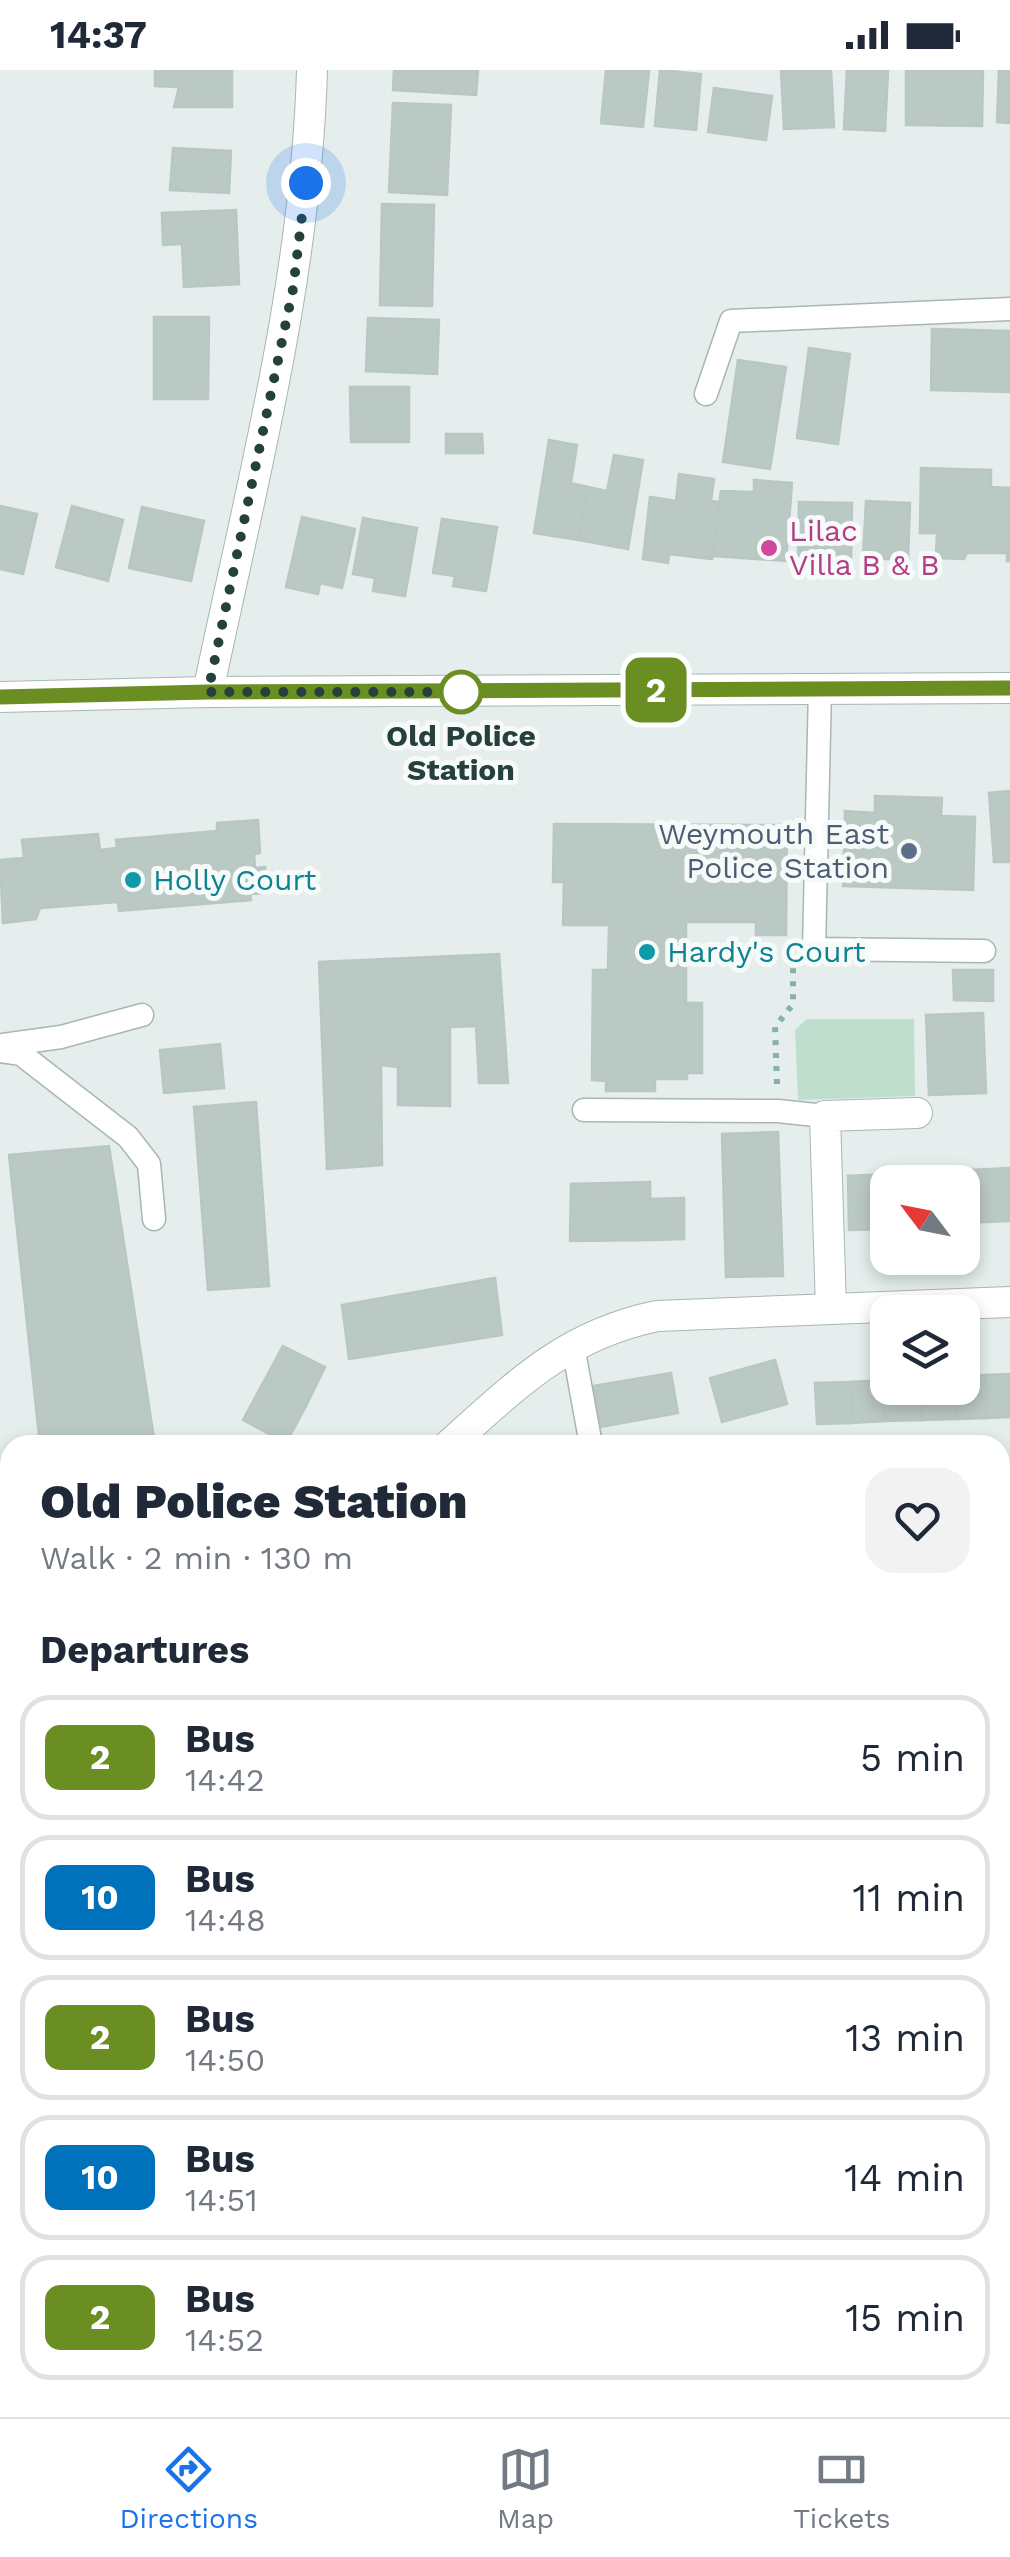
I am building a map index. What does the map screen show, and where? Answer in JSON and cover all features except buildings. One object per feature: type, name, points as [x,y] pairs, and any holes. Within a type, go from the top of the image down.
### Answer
[{"type":"street","points":[[208,692],[293,289],[310,148],[312,70]]},
{"type":"street","points":[[0,697],[208,692],[1010,688]]},
{"type":"street","points":[[830,1309],[825,1116],[917,1113]]},
{"type":"street","points":[[460,1435],[532,1370],[621,1323],[657,1316],[1010,1302]]},
{"type":"lane","points":[[706,394],[731,321],[1010,309]]},
{"type":"lane","points":[[820,689],[814,949],[984,951]]},
{"type":"lane","points":[[0,1048],[61,1037],[142,1014]]},
{"type":"lane","points":[[0,1048],[22,1054],[128,1137],[149,1164],[154,1220]]},
{"type":"lane","points":[[584,1110],[778,1111],[825,1116]]},
{"type":"lane","points":[[573,1346],[589,1435]]},
{"type":"green space","points":[[807,1019],[914,1019],[915,1096],[798,1100],[795,1030]]},
{"type":"bus line","name":"2","points":[[0,697],[208,692],[1010,688]]},
{"type":"place","name":"Lilac Villa B & B","points":[[769,548]]},
{"type":"place","name":"Old Police Station","points":[[461,692]]},
{"type":"place","name":"Weymouth East Police Station","points":[[909,851]]},
{"type":"place","name":"Holly Court","points":[[133,880]]},
{"type":"place","name":"Hardy's Court","points":[[647,952]]},
{"type":"route","points":[[306,183],[293,289],[208,692],[461,692]]}]
